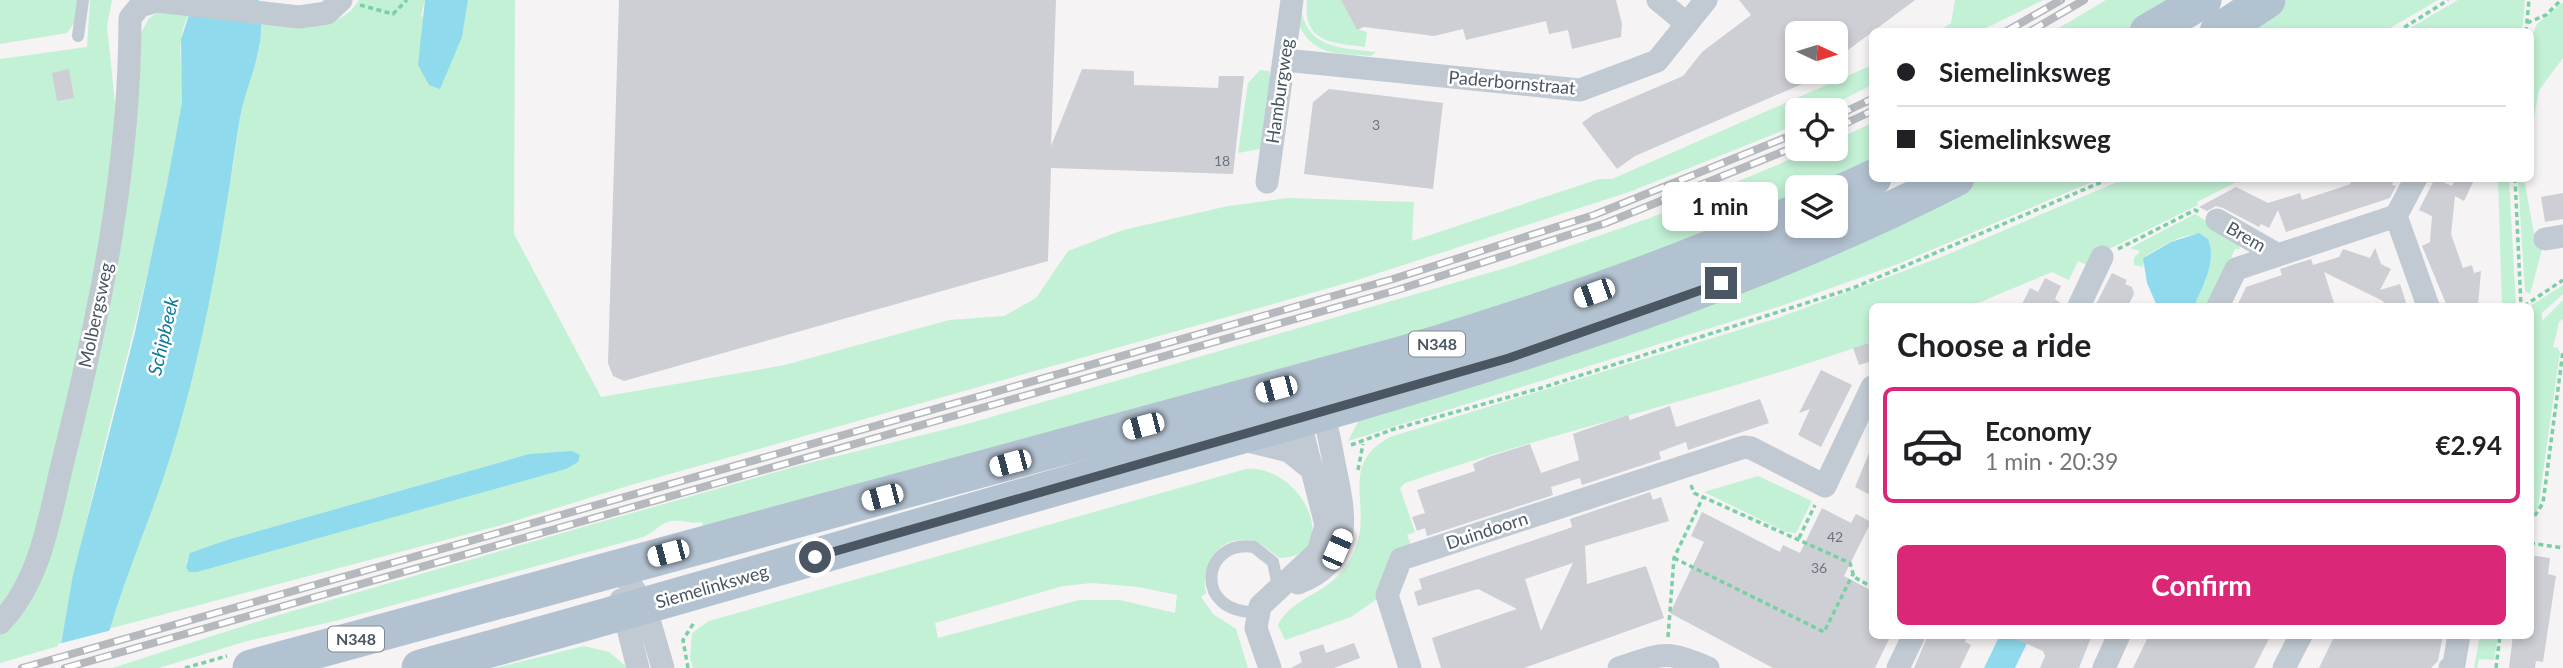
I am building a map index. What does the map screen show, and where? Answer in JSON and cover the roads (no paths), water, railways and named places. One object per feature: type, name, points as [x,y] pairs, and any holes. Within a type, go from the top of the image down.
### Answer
[{"type":"main road","points":[[2155,28],[2203,0]]},
{"type":"main road","points":[[2224,28],[2267,0]]},
{"type":"main road","points":[[1848,189],[1869,180]]},
{"type":"main road","name":"Siemelinksweg","points":[[420,668],[457,662],[1509,358],[1637,315],[1810,246],[1947,182]]},
{"type":"main road","name":"N348","points":[[244,661],[618,566],[1302,382],[1506,323],[1691,257],[1785,217]]},
{"type":"street","name":"Hamburgweg","points":[[1266,182],[1292,0]]},
{"type":"street","points":[[1658,0],[1687,24]]},
{"type":"street","name":"Paderbornstraat","points":[[1285,60],[1580,90],[1657,61],[1706,0]]},
{"type":"street","name":"Molbergsweg","points":[[0,623],[21,597],[36,564],[80,393],[117,205],[131,45],[130,18],[149,1],[259,14],[318,16],[346,1]]},
{"type":"street","points":[[2414,182],[2396,216],[2427,303]]},
{"type":"street","name":"Brem","points":[[2217,220],[2278,255],[2396,216]]},
{"type":"street","points":[[2219,303],[2236,269],[2278,255]]},
{"type":"street","points":[[2080,303],[2102,257]]},
{"type":"street","points":[[1278,586],[1301,583],[1330,564],[1343,535],[1343,507],[1302,382]]},
{"type":"street","name":"Duindoorn","points":[[1410,668],[1387,595],[1401,559],[1744,447],[1751,448],[1825,486],[1869,393]]},
{"type":"street","points":[[1270,668],[1256,628],[1258,612],[1278,586],[1307,563],[1324,538],[1326,525],[1310,468],[1311,415]]},
{"type":"street","points":[[1233,438],[1281,447],[1310,468]]},
{"type":"street","points":[[618,566],[634,609],[663,668]]},
{"type":"street","points":[[634,609],[638,668]]},
{"type":"street","points":[[1898,668],[1912,639]]},
{"type":"street","points":[[2104,668],[2117,639]]},
{"type":"street","points":[[2284,668],[2299,639]]},
{"type":"street","points":[[2450,668],[2454,664],[2458,639]]},
{"type":"street","points":[[1619,668],[1666,653],[1676,654],[1708,668]]},
{"type":"lane","points":[[78,36],[83,0]]},
{"type":"lane","points":[[1258,612],[1228,609],[1216,598],[1211,582],[1218,559],[1238,546],[1262,550],[1277,569],[1278,586]]},
{"type":"water","name":"Schipbeek","points":[[194,0],[259,0],[254,23],[261,24],[259,49],[239,123],[203,329],[172,451],[115,613],[100,668],[57,668],[73,575],[135,332],[167,184],[182,103],[181,39]]},
{"type":"water","points":[[425,0],[468,0],[462,37],[440,89],[429,85],[418,65]]},
{"type":"water","points":[[2199,233],[2208,239],[2210,264],[2195,303],[2156,303],[2147,283],[2143,258],[2171,242]]},
{"type":"water","points":[[572,451],[580,455],[578,462],[566,469],[197,572],[189,572],[186,567],[190,553],[227,540],[529,454]]},
{"type":"water","points":[[1998,639],[2029,639],[2015,668],[1984,668]]},
{"type":"railway","points":[[2012,28],[2061,0]]},
{"type":"railway","points":[[2036,28],[2084,0]]},
{"type":"railway","points":[[1848,110],[1869,100]]},
{"type":"railway","points":[[1848,122],[1869,112]]},
{"type":"railway","points":[[22,668],[1393,279],[1594,215],[1785,138]]},
{"type":"railway","points":[[65,668],[1394,291],[1606,223],[1785,151]]}]
